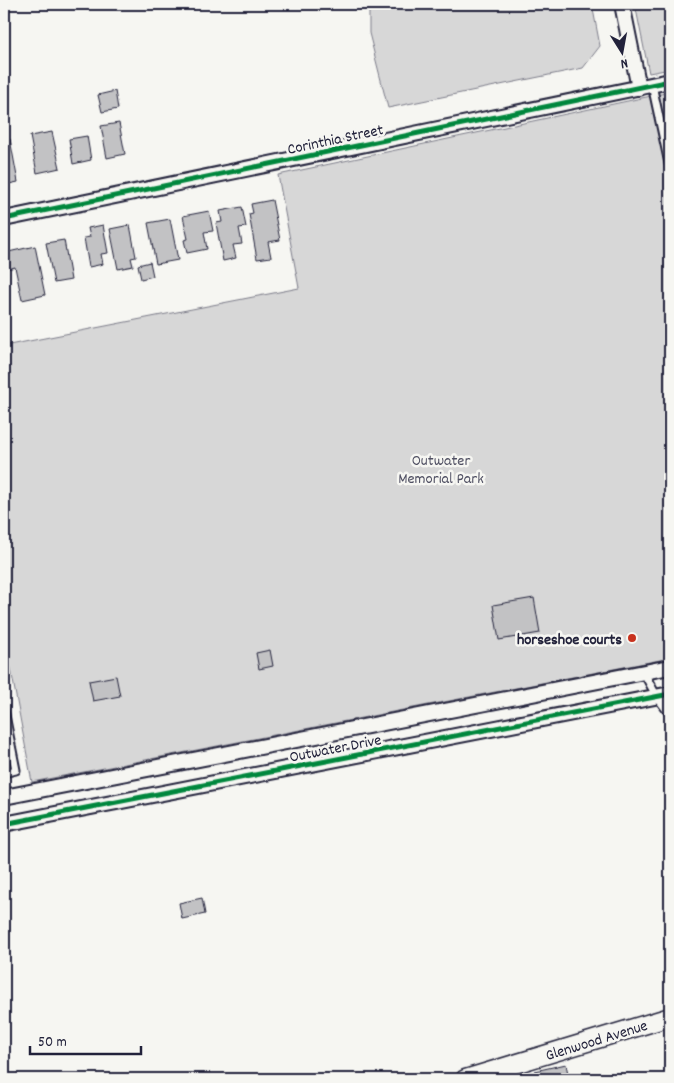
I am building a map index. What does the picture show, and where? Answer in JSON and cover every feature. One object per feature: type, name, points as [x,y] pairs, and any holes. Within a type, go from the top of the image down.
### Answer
[{"type":"street","points":[[622,4],[645,87]]},
{"type":"street","name":"Corinthia Street","points":[[4,219],[670,82]]},
{"type":"street","name":"Outwater Drive","points":[[4,797],[670,667]]},
{"type":"street","name":"Outwater Drive","points":[[4,824],[664,696]]},
{"type":"street","name":"Glenwood Avenue","points":[[465,1079],[670,1017]]},
{"type":"lane","points":[[645,87],[670,168]]},
{"type":"lane","points":[[644,672],[664,696],[670,714]]},
{"type":"lane","points":[[4,710],[16,770],[4,773]]},
{"type":"green space","points":[[369,4],[592,4],[600,46],[583,68],[388,108],[369,33]]},
{"type":"green space","points":[[635,4],[670,4],[670,69],[649,73]]},
{"type":"green space","name":"Outwater Memorial Park","points":[[670,92],[670,658],[32,782],[4,632],[4,346],[299,288],[278,175]]},
{"type":"building","points":[[115,91],[118,109],[102,112],[98,95]]},
{"type":"building","points":[[119,123],[125,154],[107,158],[101,126]]},
{"type":"building","points":[[52,132],[60,168],[37,173],[30,136]]},
{"type":"building","points":[[87,136],[91,160],[73,164],[69,139]]},
{"type":"building","points":[[10,139],[18,182],[4,185],[4,140]]},
{"type":"building","points":[[272,200],[280,240],[268,242],[271,257],[257,259],[249,214],[253,213],[251,204]]},
{"type":"building","points":[[242,207],[246,227],[239,228],[242,244],[233,245],[236,258],[223,261],[216,223],[222,222],[220,211]]},
{"type":"building","points":[[209,211],[213,231],[204,232],[207,249],[187,253],[184,240],[188,239],[183,216]]},
{"type":"building","points":[[170,219],[178,260],[156,264],[148,223]]},
{"type":"building","points":[[103,225],[108,253],[101,254],[103,264],[89,267],[84,238],[90,237],[88,228]]},
{"type":"building","points":[[130,225],[136,257],[131,258],[133,266],[118,269],[110,229]]},
{"type":"building","points":[[64,240],[71,280],[54,283],[46,243]]},
{"type":"building","points":[[35,246],[45,295],[22,300],[15,267],[4,270],[4,253]]},
{"type":"building","points":[[150,262],[153,276],[141,279],[138,265]]},
{"type":"building","points":[[534,598],[540,633],[499,640],[493,605]]},
{"type":"building","points":[[270,650],[273,666],[259,669],[256,653]]},
{"type":"building","points":[[116,676],[120,696],[93,701],[89,681]]},
{"type":"building","points":[[202,898],[205,914],[182,919],[179,903]]},
{"type":"building","points":[[566,1064],[569,1079],[537,1079],[535,1071]]},
{"type":"cycle path","points":[[4,219],[670,81]]},
{"type":"cycle path","points":[[4,824],[670,694]]},
{"type":"place","name":"horseshoe courts","points":[[632,638]]}]
